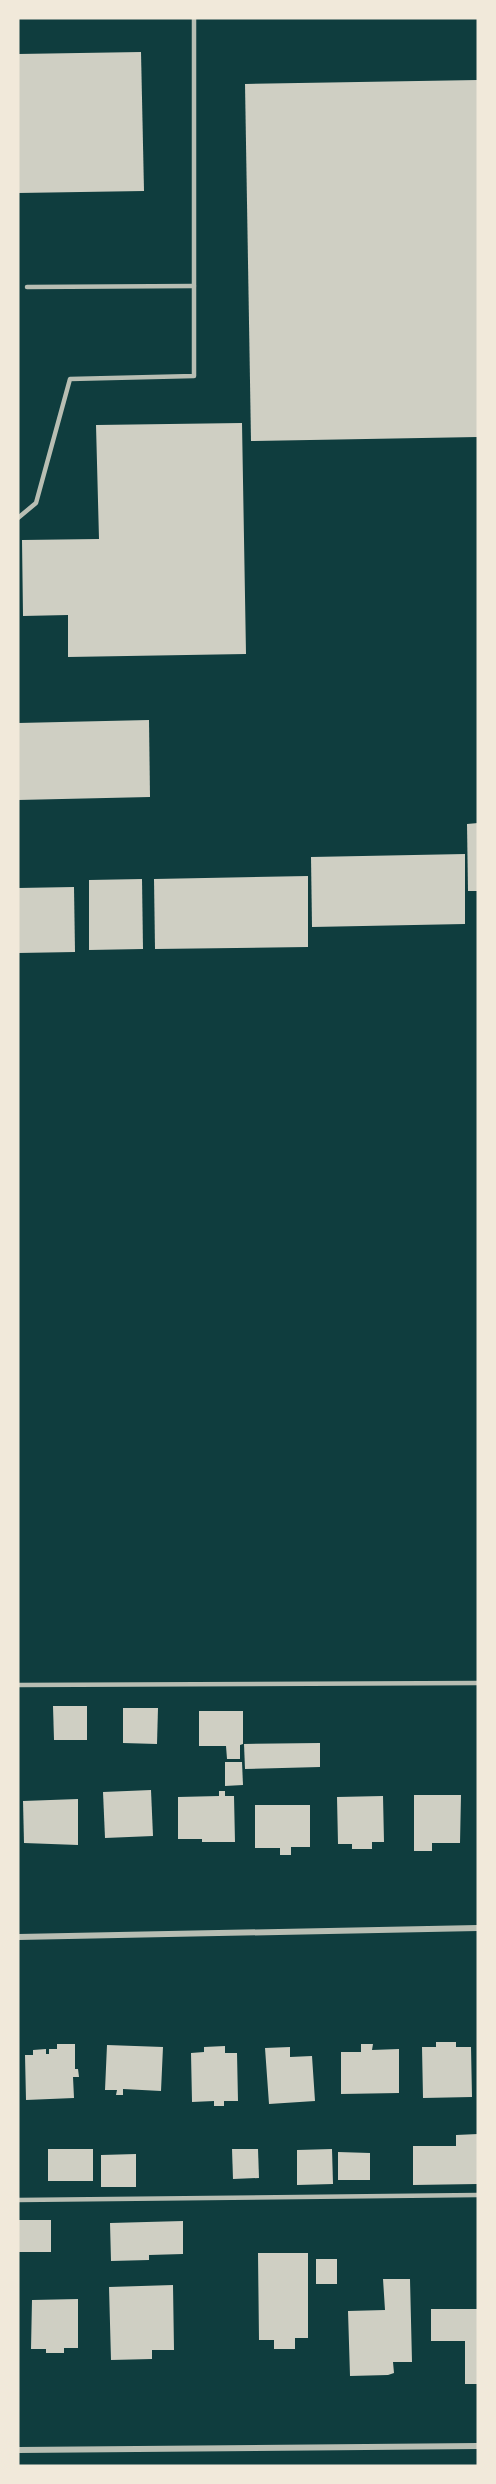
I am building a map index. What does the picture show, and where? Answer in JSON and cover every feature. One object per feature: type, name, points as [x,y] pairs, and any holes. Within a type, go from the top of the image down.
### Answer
[{"type":"street","points":[[18,1937],[478,1928]]},
{"type":"street","points":[[18,2450],[478,2446]]},
{"type":"lane","points":[[18,518],[36,503],[70,379],[195,376],[194,18]]},
{"type":"lane","points":[[27,287],[194,286]]},
{"type":"lane","points":[[18,1685],[478,1683]]},
{"type":"lane","points":[[18,2200],[478,2195]]},
{"type":"building","points":[[141,52],[144,191],[18,193],[18,54]]},
{"type":"building","points":[[478,80],[478,437],[251,441],[245,84]]},
{"type":"building","points":[[242,423],[246,654],[68,657],[68,615],[23,616],[22,540],[99,539],[96,425]]},
{"type":"building","points":[[149,720],[150,797],[18,800],[18,723]]},
{"type":"building","points":[[478,823],[478,891],[468,891],[467,824]]},
{"type":"building","points":[[465,854],[465,924],[312,927],[311,857]]},
{"type":"building","points":[[308,876],[308,947],[155,949],[154,879]]},
{"type":"building","points":[[142,879],[143,949],[89,950],[89,880]]},
{"type":"building","points":[[74,887],[75,952],[18,953],[18,888]]},
{"type":"building","points":[[53,1706],[87,1706],[87,1740],[54,1740]]},
{"type":"building","points":[[123,1708],[158,1708],[157,1744],[123,1743]]},
{"type":"building","points":[[199,1711],[243,1711],[243,1744],[240,1745],[240,1759],[227,1759],[226,1746],[199,1746]]},
{"type":"building","points":[[320,1743],[320,1767],[245,1769],[244,1744]]},
{"type":"building","points":[[225,1762],[242,1762],[243,1785],[225,1786]]},
{"type":"building","points":[[151,1790],[153,1836],[105,1838],[103,1792]]},
{"type":"building","points":[[219,1791],[225,1791],[225,1796],[234,1796],[235,1842],[178,1839],[178,1797],[219,1796]]},
{"type":"building","points":[[414,1795],[461,1795],[460,1843],[432,1843],[432,1851],[414,1851]]},
{"type":"building","points":[[383,1796],[384,1842],[372,1842],[372,1849],[352,1849],[352,1844],[338,1844],[337,1797]]},
{"type":"building","points":[[78,1799],[78,1845],[24,1843],[23,1801]]},
{"type":"building","points":[[255,1805],[310,1805],[310,1847],[291,1847],[291,1855],[280,1855],[280,1848],[255,1848]]},
{"type":"building","points":[[436,2042],[456,2042],[456,2047],[471,2047],[472,2097],[423,2098],[422,2047],[436,2047]]},
{"type":"building","points":[[57,2044],[75,2044],[75,2069],[78,2069],[79,2077],[73,2077],[74,2098],[26,2100],[25,2055],[33,2055],[33,2050],[46,2049],[46,2054],[49,2054],[49,2049],[57,2049]]},
{"type":"building","points":[[361,2044],[373,2044],[372,2050],[399,2049],[399,2093],[341,2094],[341,2052],[361,2052]]},
{"type":"building","points":[[107,2045],[163,2047],[161,2091],[123,2089],[123,2095],[116,2095],[117,2090],[105,2090]]},
{"type":"building","points":[[225,2046],[225,2053],[237,2053],[238,2101],[224,2101],[224,2106],[214,2106],[214,2101],[192,2102],[191,2053],[204,2052],[204,2047]]},
{"type":"building","points":[[290,2047],[290,2057],[312,2056],[315,2101],[269,2104],[265,2048]]},
{"type":"building","points":[[478,2134],[478,2184],[413,2185],[413,2146],[456,2146],[456,2135]]},
{"type":"building","points":[[48,2149],[93,2149],[93,2181],[48,2181]]},
{"type":"building","points":[[232,2149],[258,2149],[259,2178],[233,2179]]},
{"type":"building","points":[[332,2149],[333,2184],[297,2185],[297,2150]]},
{"type":"building","points":[[338,2152],[370,2153],[370,2180],[338,2180]]},
{"type":"building","points":[[136,2154],[136,2187],[101,2187],[101,2155]]},
{"type":"building","points":[[18,2220],[51,2220],[51,2252],[18,2252]]},
{"type":"building","points":[[183,2221],[183,2254],[149,2255],[149,2260],[111,2261],[110,2223]]},
{"type":"building","points":[[258,2253],[308,2253],[308,2338],[295,2338],[295,2349],[274,2349],[274,2340],[259,2340]]},
{"type":"building","points":[[316,2259],[337,2259],[337,2284],[316,2284]]},
{"type":"building","points":[[383,2279],[410,2279],[412,2362],[393,2362],[394,2373],[388,2375],[350,2376],[348,2311],[385,2310]]},
{"type":"building","points":[[173,2285],[174,2350],[152,2350],[152,2359],[111,2360],[109,2287]]},
{"type":"building","points":[[78,2299],[78,2348],[64,2348],[64,2353],[46,2353],[46,2349],[31,2349],[32,2300]]},
{"type":"building","points":[[431,2309],[478,2309],[478,2384],[465,2384],[465,2341],[431,2341]]}]
